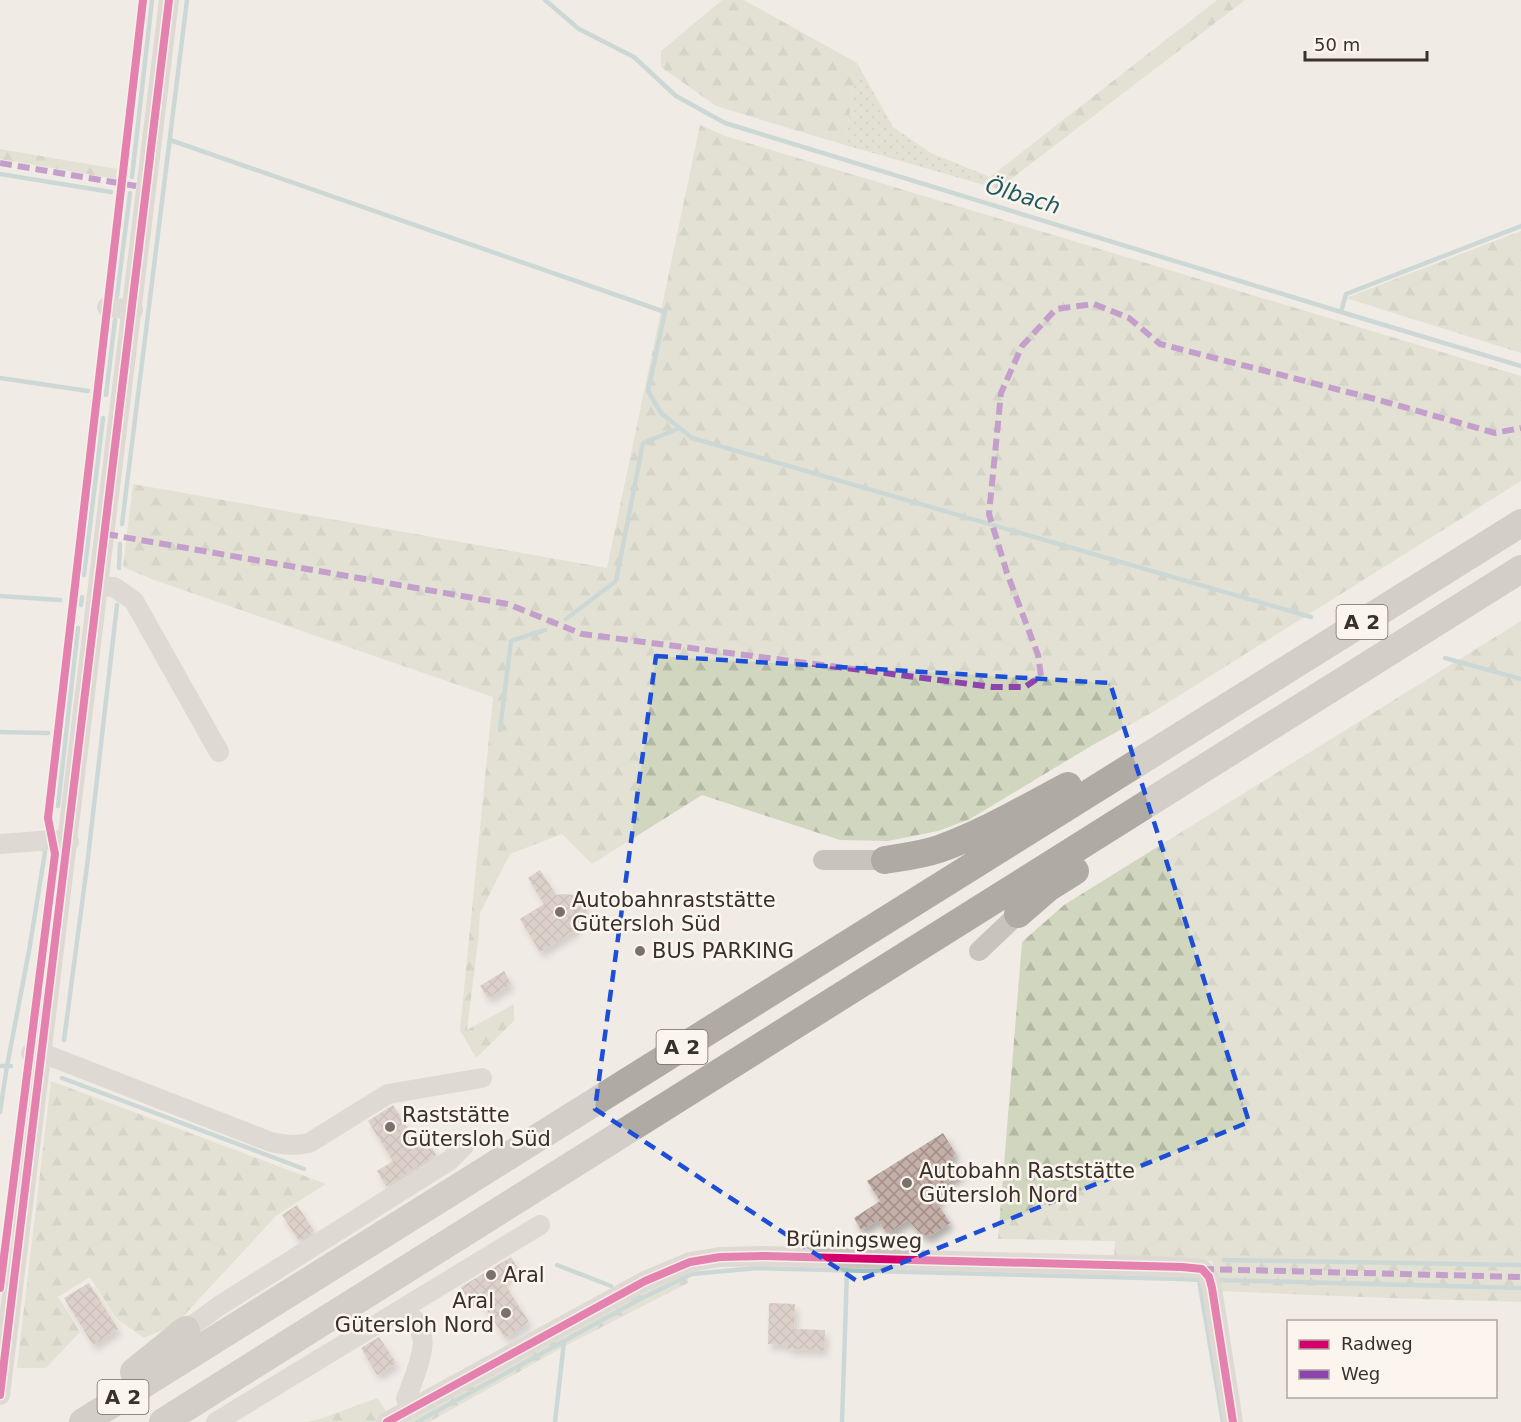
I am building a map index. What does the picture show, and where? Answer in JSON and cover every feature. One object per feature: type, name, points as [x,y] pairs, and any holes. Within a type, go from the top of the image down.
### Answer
[{"type":"highway","name":"A 2","points":[[83,1422],[1521,523]]},
{"type":"highway","name":"A 2","points":[[163,1422],[1521,569]]},
{"type":"highway","points":[[879,861],[929,851],[959,840],[1005,819],[1145,746],[1202,722]]},
{"type":"highway","points":[[1018,914],[1048,888],[1143,828],[1184,794],[1223,755]]},
{"type":"highway","points":[[60,1422],[131,1375],[186,1330]]},
{"type":"street","points":[[0,1395],[36,1053],[69,842],[134,310],[169,0]]},
{"type":"street","points":[[107,307],[134,310]]},
{"type":"street","points":[[100,586],[114,587],[134,601],[219,752]]},
{"type":"street","points":[[0,844],[53,840],[69,842]]},
{"type":"street","points":[[829,865],[879,861]]},
{"type":"street","points":[[979,951],[1018,914]]},
{"type":"street","points":[[36,1053],[271,1142],[285,1145],[309,1143],[387,1094],[482,1078]]},
{"type":"street","points":[[186,1330],[219,1306],[450,1160],[464,1146]]},
{"type":"street","points":[[216,1422],[540,1225]]},
{"type":"street","name":"Brüningsweg","points":[[387,1422],[645,1281],[690,1262],[720,1257],[765,1256],[1202,1269],[1209,1277],[1212,1288],[1233,1422]]},
{"type":"street","points":[[411,1409],[406,1399],[416,1375],[423,1342],[414,1319]]},
{"type":"highlighted area","points":[[656,656],[1110,683],[1249,1122],[857,1281],[595,1109]]},
{"type":"green space","points":[[722,0],[744,0],[857,63],[845,145],[716,106],[661,67],[661,51]]},
{"type":"green space","points":[[1217,0],[1245,0],[998,189],[981,184]]},
{"type":"green space","points":[[857,63],[893,127],[931,153],[990,177],[981,184],[845,145]]},
{"type":"green space","points":[[700,125],[725,136],[1521,376],[1521,481],[1153,712],[1091,746],[970,819],[938,831],[888,841],[840,840],[702,795],[592,864],[562,834],[510,854],[480,913],[467,1030],[514,1004],[514,1021],[476,1058],[460,1030],[493,697],[154,580],[123,567],[133,484],[607,568]]},
{"type":"green space","points":[[0,149],[117,169],[116,179],[0,159]]},
{"type":"green space","points":[[1521,231],[1521,353],[1346,298]]},
{"type":"green space","points":[[1521,621],[1521,1302],[1218,1291],[1212,1261],[1114,1259],[1115,1241],[998,1239],[1022,942],[1064,905]]},
{"type":"green space","points":[[51,1081],[326,1184],[277,1215],[175,1325],[144,1338],[117,1319],[90,1277],[58,1297],[80,1332],[46,1368],[17,1368]]},
{"type":"green space","points":[[687,1270],[688,1283],[567,1345],[429,1422],[402,1422]]},
{"type":"green space","points":[[377,1398],[389,1415],[376,1422],[307,1422],[323,1418]]},
{"type":"building","name":"Autobahnraststätte Gütersloh Süd","points":[[540,870],[556,895],[574,895],[587,910],[576,927],[577,929],[540,952],[520,919],[544,904],[528,878]]},
{"type":"building","points":[[504,971],[511,984],[488,998],[480,986]]},
{"type":"building","points":[[393,1105],[418,1145],[426,1139],[436,1155],[386,1186],[377,1171],[393,1161],[368,1121]]},
{"type":"building","name":"Autobahn Raststätte Gütersloh Nord","points":[[943,1133],[956,1154],[951,1158],[961,1174],[939,1188],[944,1196],[936,1201],[950,1223],[928,1237],[919,1232],[908,1220],[887,1234],[878,1220],[861,1230],[854,1218],[880,1201],[867,1181]]},
{"type":"building","points":[[297,1205],[314,1231],[299,1241],[282,1215]]},
{"type":"building","points":[[511,1257],[519,1270],[502,1280],[529,1322],[505,1338],[478,1296],[469,1301],[461,1287]]},
{"type":"building","points":[[89,1283],[118,1329],[93,1345],[64,1298]]},
{"type":"building","points":[[769,1303],[795,1304],[794,1329],[825,1330],[824,1350],[787,1349],[788,1345],[768,1344]]},
{"type":"building","points":[[379,1337],[396,1363],[377,1375],[361,1348]]},
{"type":"waterway","points":[[132,177],[152,0]]},
{"type":"waterway","points":[[122,524],[187,0]]},
{"type":"waterway","name":"Ölbach","points":[[545,0],[579,29],[634,57],[676,96],[725,123],[1521,366]]},
{"type":"waterway","points":[[170,140],[665,312],[648,391],[661,413],[692,438],[1311,617]]},
{"type":"waterway","points":[[0,174],[111,192]]},
{"type":"waterway","points":[[117,296],[130,193]]},
{"type":"waterway","points":[[1341,312],[1346,294],[1521,226]]},
{"type":"waterway","points":[[106,395],[115,320]]},
{"type":"waterway","points":[[0,378],[88,391]]},
{"type":"waterway","points":[[84,575],[103,418]]},
{"type":"waterway","points":[[566,619],[616,581],[643,443],[680,428]]},
{"type":"waterway","points":[[119,568],[120,544]]},
{"type":"waterway","points":[[0,596],[60,600]]},
{"type":"waterway","points":[[81,605],[82,597]]},
{"type":"waterway","points":[[64,1040],[117,605]]},
{"type":"waterway","points":[[58,806],[78,628]]},
{"type":"waterway","points":[[500,730],[511,641],[545,630]]},
{"type":"waterway","points":[[1445,658],[1521,679]]},
{"type":"waterway","points":[[0,732],[48,733]]},
{"type":"waterway","points":[[0,1112],[45,852]]},
{"type":"waterway","points":[[0,1066],[11,1066]]},
{"type":"waterway","points":[[62,1078],[304,1169]]},
{"type":"waterway","points":[[1224,1260],[1521,1265]]},
{"type":"waterway","points":[[557,1265],[611,1286]]},
{"type":"waterway","points":[[637,1296],[642,1298],[692,1274],[757,1268],[1201,1280]]},
{"type":"waterway","points":[[842,1422],[847,1270]]},
{"type":"waterway","points":[[1199,1280],[1223,1422]]},
{"type":"waterway","points":[[1220,1280],[1521,1288]]},
{"type":"waterway","points":[[417,1422],[642,1298]]},
{"type":"waterway","points":[[555,1422],[564,1342]]},
{"type":"marked path","points":[[0,163],[148,188]]},
{"type":"marked path","points":[[106,534],[508,604],[582,634],[993,687],[1025,687],[1041,676],[1038,655],[1007,573],[989,514],[1001,393],[1022,346],[1056,309],[1094,304],[1129,318],[1160,344],[1379,400],[1495,433],[1521,428]]},
{"type":"marked path","points":[[1202,1269],[1521,1277]]},
{"type":"cycle path","points":[[0,1288],[55,854],[48,818],[143,0]]},
{"type":"cycle path","points":[[0,1395],[108,523],[169,0]]},
{"type":"cycle path","points":[[387,1422],[645,1281],[690,1262],[720,1257],[765,1256],[1202,1269],[1209,1277],[1212,1288],[1233,1422]]},
{"type":"place","name":"Autobahnraststätte Gütersloh Süd","points":[[560,912]]},
{"type":"place","name":"BUS PARKING","points":[[640,951]]},
{"type":"place","name":"Raststätte Gütersloh Süd","points":[[390,1127]]},
{"type":"place","name":"Autobahn Raststätte Gütersloh Nord","points":[[907,1183]]},
{"type":"place","name":"Aral","points":[[491,1275]]},
{"type":"place","name":"Aral Gütersloh Nord","points":[[506,1313]]}]
